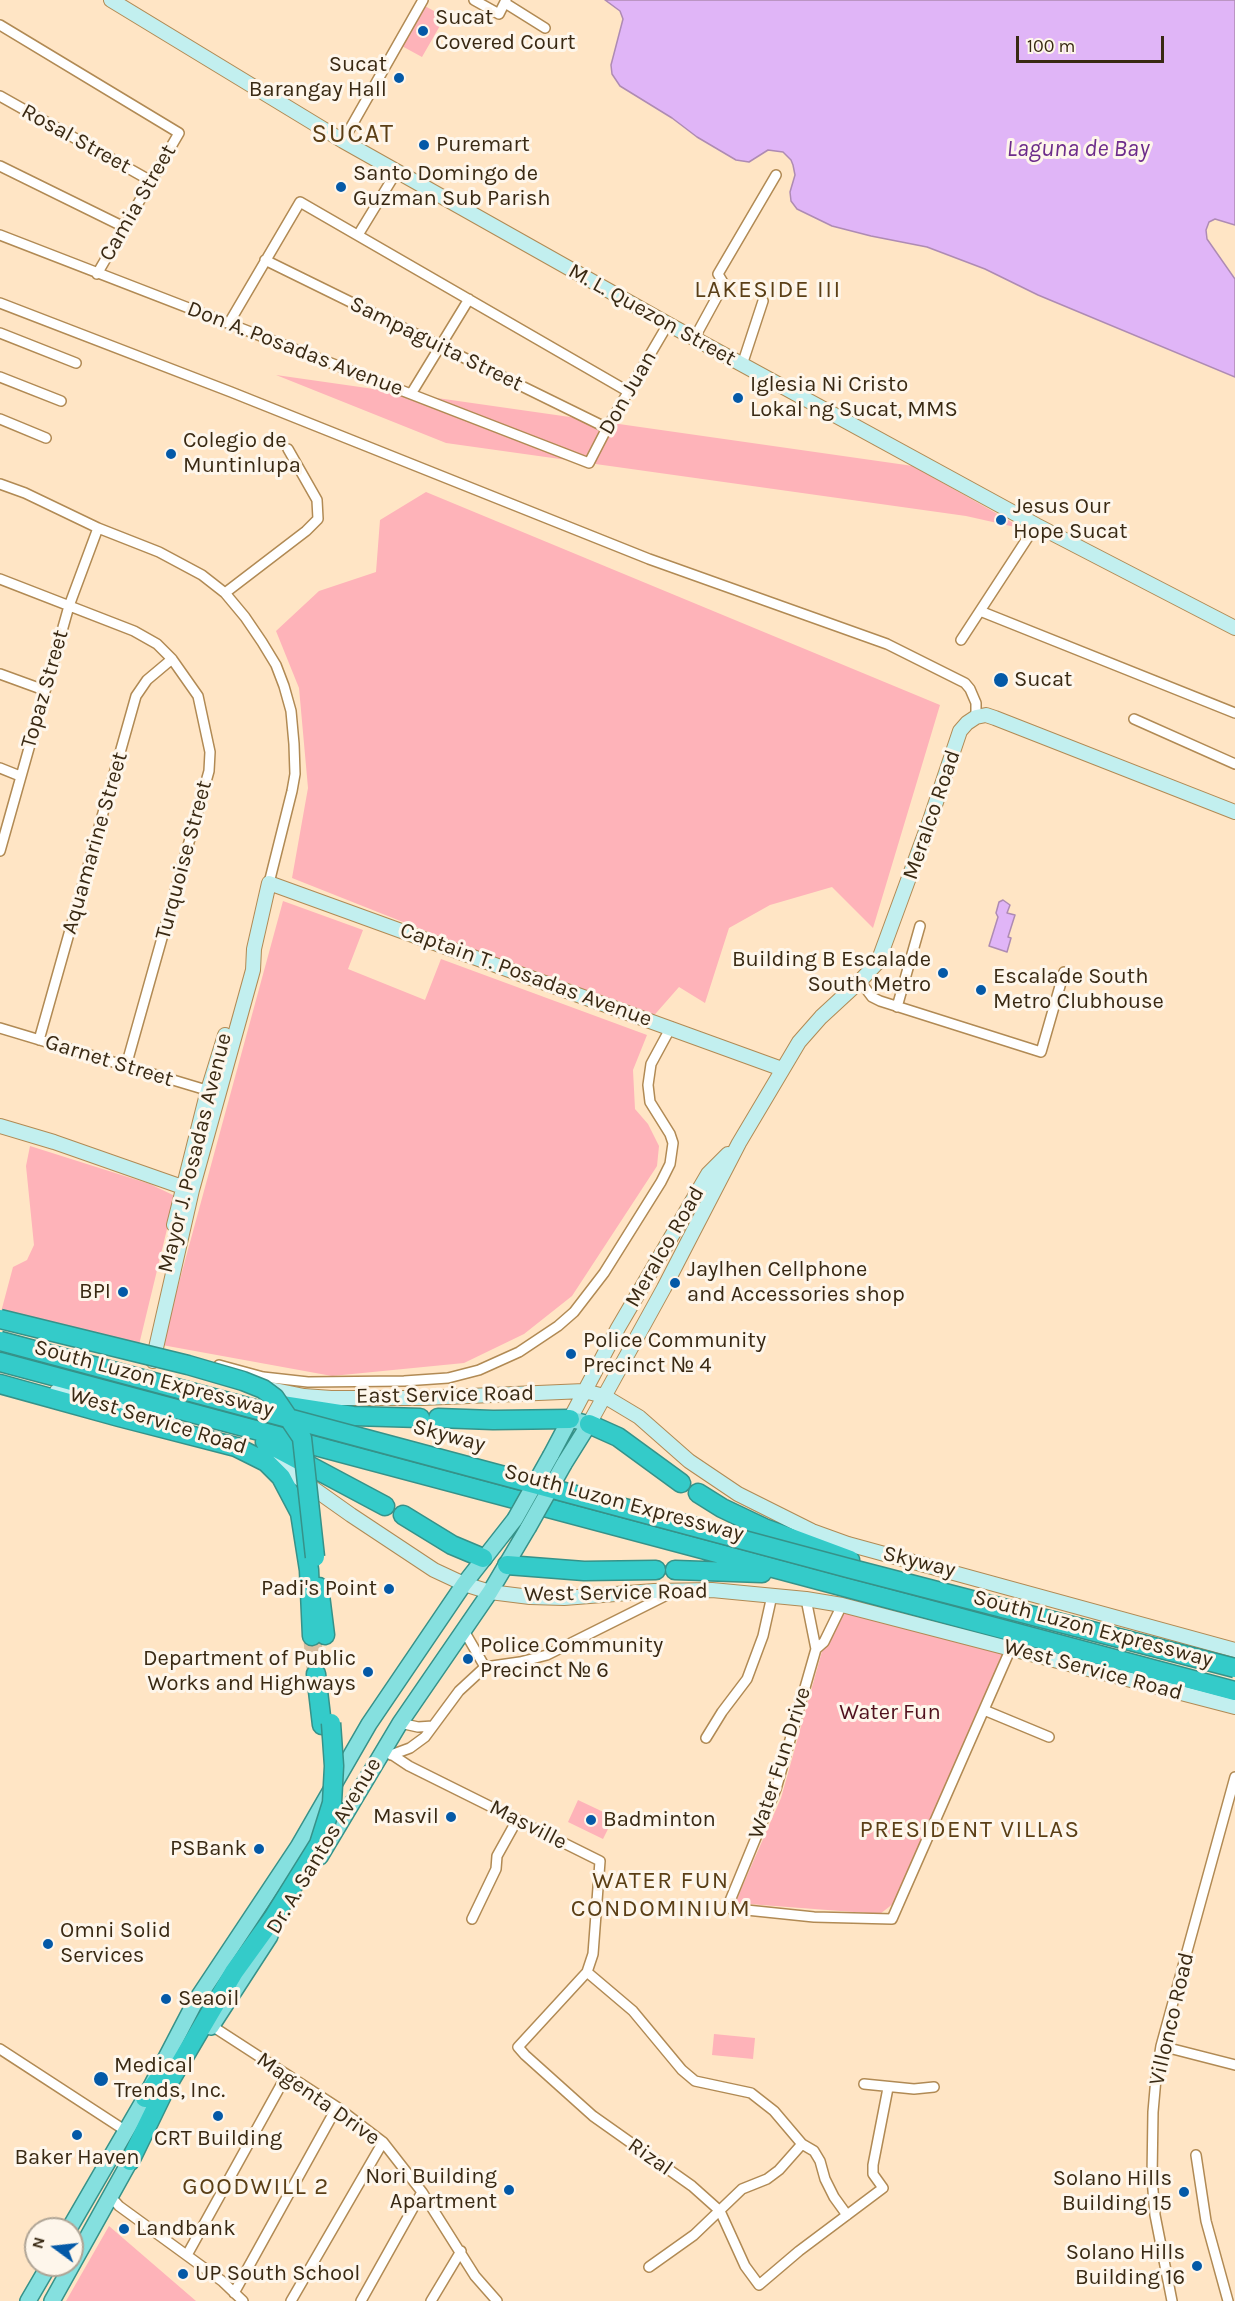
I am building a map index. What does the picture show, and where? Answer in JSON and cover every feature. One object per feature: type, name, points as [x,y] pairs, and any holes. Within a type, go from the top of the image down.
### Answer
[{"type":"highway","points":[[0,1319],[235,1378],[263,1389],[274,1398],[302,1438],[319,1636],[300,1513],[280,1477],[266,1462],[236,1447],[0,1384]]},
{"type":"highway","name":"South Luzon Expressway","points":[[0,1335],[850,1560],[1235,1665]]},
{"type":"highway","name":"Skyway","points":[[0,1341],[848,1568],[1235,1665]]},
{"type":"highway","name":"Skyway","points":[[0,1352],[845,1579],[1235,1677]]},
{"type":"highway","name":"South Luzon Expressway","points":[[0,1362],[844,1597],[1235,1691]]},
{"type":"highway","points":[[250,1400],[352,1416],[493,1420],[570,1419]]},
{"type":"highway","points":[[190,1414],[269,1443],[385,1506]]},
{"type":"highway","points":[[589,1424],[618,1437],[681,1483]]},
{"type":"highway","points":[[698,1493],[722,1508],[764,1528],[850,1560]]},
{"type":"highway","points":[[403,1515],[452,1545],[483,1558]]},
{"type":"highway","points":[[507,1565],[573,1570],[656,1570]]},
{"type":"highway","points":[[675,1570],[774,1574],[844,1597]]},
{"type":"highway","points":[[145,2098],[176,2056],[319,1844],[332,1803],[334,1766],[322,1673]]},
{"type":"highway","points":[[130,2161],[170,2081],[270,1916]]},
{"type":"main road","name":"M. L. Quezon Street","points":[[111,0],[343,141],[694,339],[1036,525],[1235,628]]},
{"type":"main road","points":[[975,717],[986,715],[1001,720],[1235,812]]},
{"type":"main road","name":"Meralco Road","points":[[604,1396],[664,1288],[739,1143],[781,1071],[804,1035],[879,962],[960,731],[975,717]]},
{"type":"main road","name":"Mayor J. Posadas Avenue","points":[[150,1353],[188,1189],[245,967],[254,949],[269,885]]},
{"type":"main road","name":"Captain T. Posadas Avenue","points":[[269,885],[781,1071]]},
{"type":"main road","points":[[0,1126],[54,1142],[188,1189]]},
{"type":"main road","name":"Meralco Road","points":[[584,1391],[708,1174],[739,1143]]},
{"type":"main road","name":"East Service Road","points":[[0,1324],[150,1353],[174,1366],[313,1397],[423,1398],[584,1391],[604,1396],[639,1417],[689,1461],[738,1494],[812,1531],[848,1544],[1235,1650]]},
{"type":"main road","name":"West Service Road","points":[[0,1376],[228,1437],[278,1462],[351,1515],[434,1570],[464,1584],[490,1592],[564,1598],[685,1590],[774,1594],[806,1599],[844,1597],[1011,1648],[1235,1707]]},
{"type":"main road","name":"Dr. A. Santos Avenue","points":[[76,2217],[145,2098],[195,2002],[298,1847],[369,1724],[464,1584],[515,1519],[584,1391]]},
{"type":"main road","name":"Dr. A. Santos Avenue","points":[[52,2301],[130,2161],[212,2026],[387,1755],[400,1723],[507,1565],[604,1396]]},
{"type":"main road","points":[[570,1419],[589,1424]]},
{"type":"main road","points":[[483,1558],[507,1565]]},
{"type":"main road","points":[[444,1614],[463,1629]]},
{"type":"main road","points":[[28,2301],[42,2277]]},
{"type":"street","points":[[343,141],[423,0]]},
{"type":"street","points":[[474,0],[499,14],[505,1],[545,28]]},
{"type":"street","name":"Camia Street","points":[[1,29],[179,133],[97,274]]},
{"type":"street","name":"Rosal Street","points":[[0,96],[151,181]]},
{"type":"street","points":[[0,166],[124,227]]},
{"type":"street","points":[[358,235],[397,171]]},
{"type":"street","points":[[694,339],[724,284],[718,274],[776,175]]},
{"type":"street","points":[[229,323],[300,202],[629,392]]},
{"type":"street","name":"Don A. Posadas Avenue","points":[[0,235],[589,463]]},
{"type":"street","name":"Sampaguita Street","points":[[265,260],[607,428]]},
{"type":"street","points":[[411,394],[469,299]]},
{"type":"street","points":[[742,365],[763,301]]},
{"type":"street","points":[[0,303],[231,392],[649,559],[888,644],[965,683],[976,703],[975,717]]},
{"type":"street","name":"Don Juan","points":[[589,463],[668,324]]},
{"type":"street","points":[[0,333],[76,363]]},
{"type":"street","points":[[0,377],[61,401]]},
{"type":"street","points":[[0,419],[46,438]]},
{"type":"street","points":[[225,593],[306,531],[318,519],[317,500],[288,448]]},
{"type":"street","name":"Mayor J. Posadas Avenue","points":[[0,484],[180,562],[225,593],[245,617],[276,665],[291,711],[295,774],[269,885]]},
{"type":"street","points":[[961,640],[1036,525]]},
{"type":"street","name":"Topaz Street","points":[[0,851],[69,606],[98,528]]},
{"type":"street","name":"Turquoise Street","points":[[0,579],[134,631],[157,644],[172,660],[198,696],[210,752],[209,771],[126,1066]]},
{"type":"street","points":[[980,611],[1235,713]]},
{"type":"street","name":"Aquamarine Street","points":[[39,1040],[136,696],[147,680],[172,660]]},
{"type":"street","points":[[0,674],[44,690]]},
{"type":"street","points":[[1134,719],[1235,764]]},
{"type":"street","points":[[0,768],[20,776]]},
{"type":"street","points":[[897,1007],[920,926]]},
{"type":"street","points":[[860,981],[872,997],[897,1007],[1041,1052],[1064,972]]},
{"type":"street","name":"Garnet Street","points":[[0,1028],[213,1092]]},
{"type":"street","points":[[150,1353],[263,1377],[332,1383],[448,1378],[479,1370],[519,1352],[558,1326],[590,1294],[670,1164],[673,1143],[650,1102],[648,1085],[651,1064],[670,1031]]},
{"type":"street","points":[[387,1755],[425,1737],[459,1690],[485,1667],[547,1655],[636,1609],[685,1590]]},
{"type":"street","points":[[706,1738],[747,1679],[763,1636],[774,1594]]},
{"type":"street","name":"Water Fun Drive","points":[[816,1649],[824,1642],[844,1597]]},
{"type":"street","name":"Water Fun Drive","points":[[806,1599],[816,1649],[776,1789],[727,1908],[814,1917],[892,1919],[984,1710]]},
{"type":"street","points":[[463,1629],[485,1667]]},
{"type":"street","points":[[1011,1648],[984,1710],[1049,1737]]},
{"type":"street","points":[[400,1723],[418,1727],[433,1726]]},
{"type":"street","name":"Masville","points":[[387,1755],[600,1861],[594,1954],[587,1972],[518,2047]]},
{"type":"street","name":"Villonco Road","points":[[1172,2301],[1155,2215],[1152,2178],[1153,2112],[1161,2046],[1235,1777]]},
{"type":"street","points":[[472,1919],[496,1869],[497,1856],[517,1820]]},
{"type":"street","points":[[587,1972],[633,2010],[685,2074],[698,2082],[751,2093],[774,2112],[802,2144],[814,2151],[834,2197],[847,2216],[883,2188],[873,2174],[873,2165],[888,2088]]},
{"type":"street","name":"Magenta Drive","points":[[212,2026],[337,2107],[382,2142],[422,2192],[475,2276],[497,2301]]},
{"type":"street","points":[[1161,2046],[1235,2066]]},
{"type":"street","name":"Rizal","points":[[518,2047],[593,2116],[692,2186],[720,2211],[744,2266],[759,2285],[799,2251],[847,2216]]},
{"type":"street","points":[[0,2049],[126,2130]]},
{"type":"street","points":[[187,2254],[286,2076]]},
{"type":"street","points":[[864,2084],[888,2088],[934,2087]]},
{"type":"street","points":[[234,2293],[337,2107]]},
{"type":"street","points":[[291,2301],[382,2142]]},
{"type":"street","points":[[649,2267],[694,2235],[742,2189],[767,2179],[779,2170],[802,2144]]},
{"type":"street","points":[[1196,2155],[1206,2221],[1225,2300]]},
{"type":"street","points":[[362,2301],[422,2192]]},
{"type":"street","points":[[111,2197],[119,2206],[222,2281],[243,2301]]},
{"type":"street","points":[[431,2301],[461,2251]]},
{"type":"green space","name":"Sucat Covered Court","points":[[423,5],[445,17],[422,57],[400,45]]},
{"type":"green space","points":[[276,375],[913,466],[1024,529],[966,516],[446,443]]},
{"type":"green space","points":[[426,492],[940,705],[873,928],[832,887],[770,905],[729,928],[705,1003],[679,987],[650,1020],[292,878],[308,788],[299,688],[276,631],[319,591],[376,572],[380,520]]},
{"type":"green space","points":[[283,901],[363,930],[348,969],[425,1000],[441,959],[647,1035],[633,1070],[635,1109],[648,1124],[659,1146],[657,1166],[572,1296],[524,1334],[464,1363],[332,1376],[162,1345]]},
{"type":"green space","points":[[30,1146],[150,1184],[175,1196],[138,1349],[1,1312],[13,1267],[27,1260],[34,1245],[26,1166]]},
{"type":"green space","name":"Water Fun","points":[[846,1609],[1004,1654],[894,1903],[880,1914],[735,1903],[781,1798],[824,1644]]},
{"type":"green space","name":"Badminton","points":[[578,1800],[614,1817],[603,1839],[568,1822]]},
{"type":"green space","points":[[714,2034],[755,2038],[753,2059],[712,2055]]},
{"type":"green space","points":[[109,2226],[196,2301],[66,2301],[80,2277],[84,2277],[84,2270]]},
{"type":"water","name":"Laguna de Bay","points":[[605,0],[1235,0],[1235,225],[1215,219],[1209,222],[1206,230],[1207,239],[1235,279],[1235,377],[1038,295],[985,269],[927,247],[832,226],[797,209],[791,201],[790,192],[795,175],[793,165],[783,152],[768,150],[749,162],[736,160],[620,86],[612,74],[611,65],[623,19],[620,11]]},
{"type":"water","points":[[1003,900],[1010,905],[1007,913],[1015,915],[1008,937],[1011,938],[1007,952],[989,946],[998,917],[996,913],[999,902]]},
{"type":"tunnel","points":[[312,1636],[316,1674]]},
{"type":"place","name":"Sucat Covered Court","points":[[423,31]]},
{"type":"place","name":"Sucat Barangay Hall","points":[[399,78]]},
{"type":"place","name":"Puremart","points":[[424,145]]},
{"type":"place","name":"Santo Domingo de Guzman Sub Parish","points":[[341,187]]},
{"type":"place","name":"Iglesia Ni Cristo Lokal ng Sucat, MMS","points":[[738,398]]},
{"type":"place","name":"Colegio de Muntinlupa","points":[[171,454]]},
{"type":"place","name":"Jesus Our Hope Sucat","points":[[1001,520]]},
{"type":"place","name":"Sucat","points":[[1001,680]]},
{"type":"place","name":"Building B Escalade South Metro","points":[[943,973]]},
{"type":"place","name":"Escalade South Metro Clubhouse","points":[[981,990]]},
{"type":"place","name":"Jaylhen Cellphone and Accessories shop","points":[[675,1283]]},
{"type":"place","name":"BPI","points":[[123,1292]]},
{"type":"place","name":"Police Community Precinct № 4","points":[[571,1354]]},
{"type":"place","name":"Padi's Point","points":[[389,1589]]},
{"type":"place","name":"Police Community Precinct № 6","points":[[468,1659]]},
{"type":"place","name":"Department of Public Works and Highways","points":[[368,1672]]},
{"type":"place","name":"Masvil","points":[[451,1817]]},
{"type":"place","name":"Badminton","points":[[591,1820]]},
{"type":"place","name":"PSBank","points":[[259,1849]]},
{"type":"place","name":"Omni Solid Services","points":[[48,1944]]},
{"type":"place","name":"Seaoil","points":[[166,1999]]},
{"type":"place","name":"Medical Trends, Inc.","points":[[101,2079]]},
{"type":"place","name":"CRT Building","points":[[218,2116]]},
{"type":"place","name":"Baker Haven","points":[[77,2135]]},
{"type":"place","name":"Nori Building Apartment","points":[[509,2190]]},
{"type":"place","name":"Solano Hills Building 15","points":[[1184,2192]]},
{"type":"place","name":"Landbank","points":[[124,2229]]},
{"type":"place","name":"Solano Hills Building 16","points":[[1197,2266]]},
{"type":"place","name":"UP South School","points":[[183,2274]]},
{"type":"district","name":"SUCAT","points":[[353,135]]},
{"type":"district","name":"LAKESIDE III","points":[[768,290]]},
{"type":"district","name":"PRESIDENT VILLAS","points":[[970,1830]]},
{"type":"district","name":"WATER FUN CONDOMINIUM","points":[[661,1895]]},
{"type":"district","name":"GOODWILL 2","points":[[256,2187]]}]
